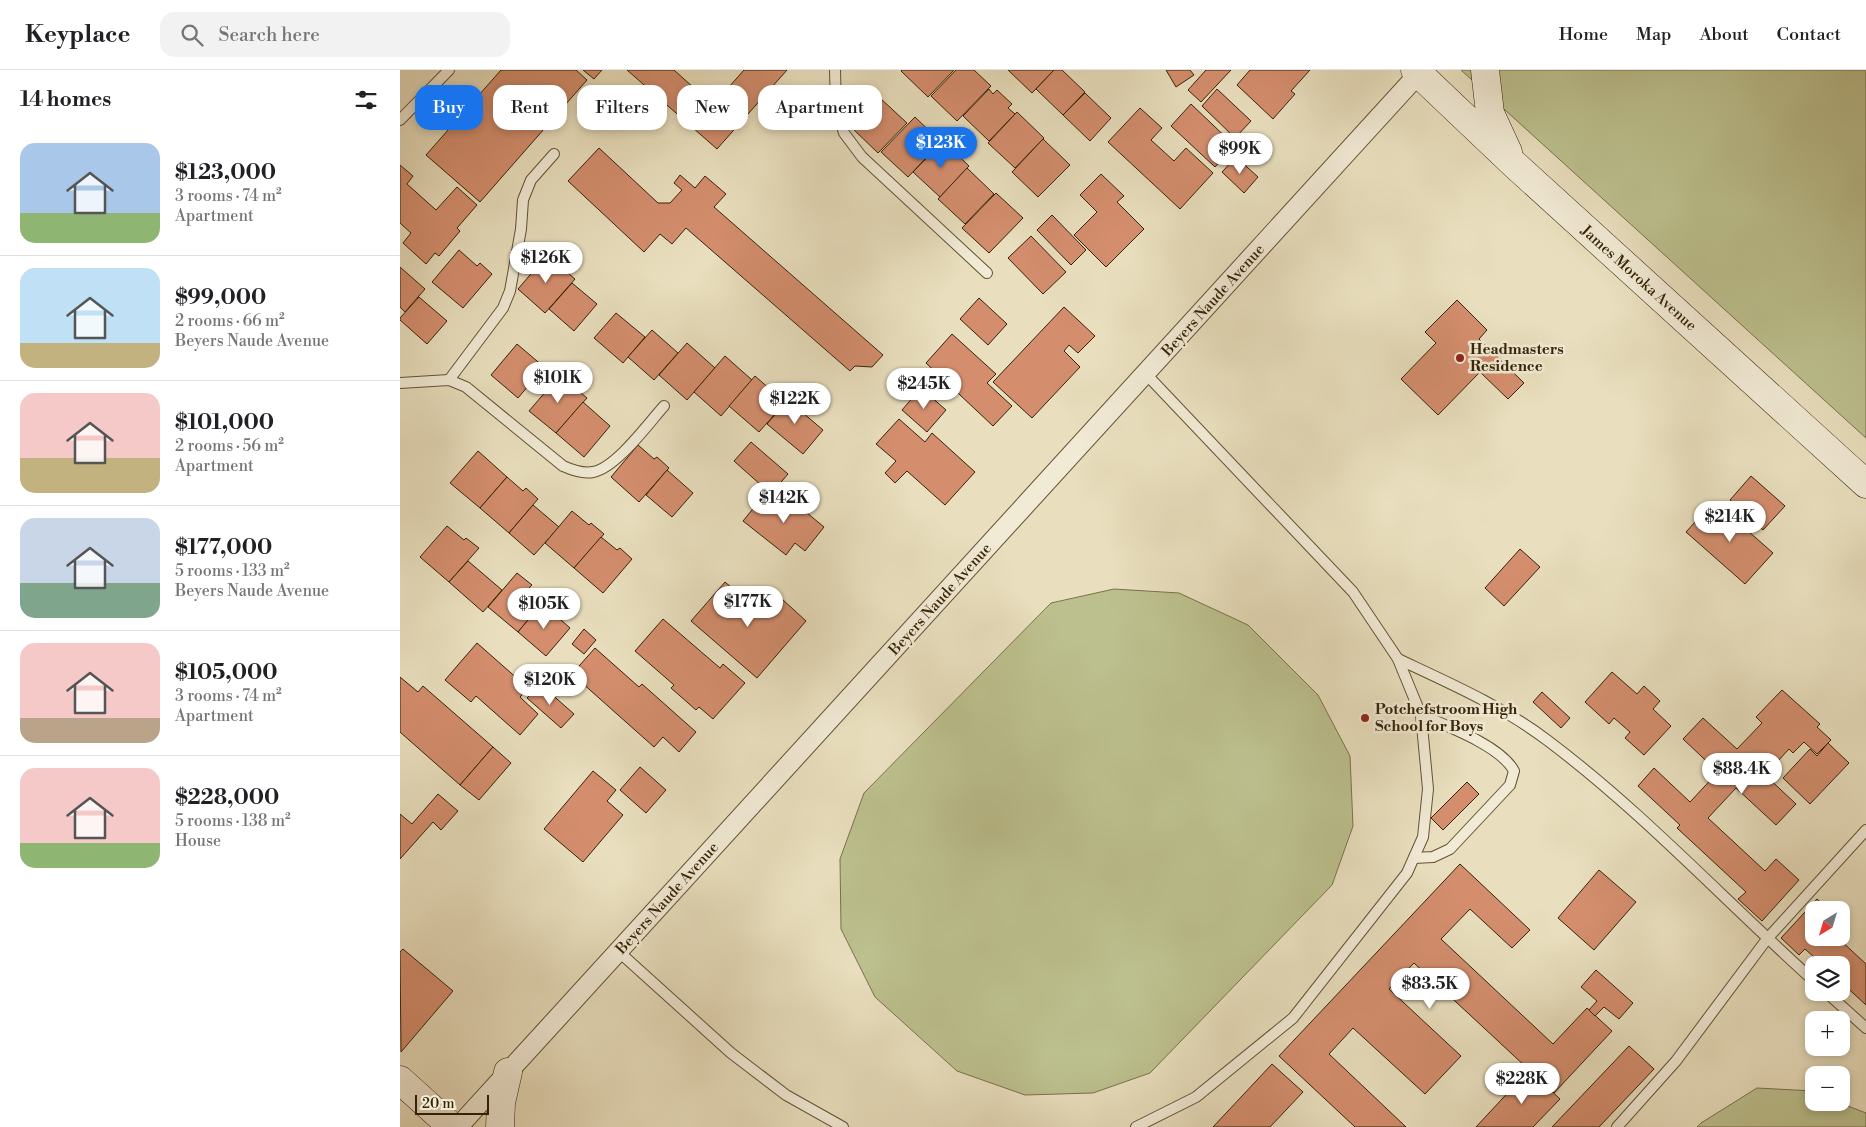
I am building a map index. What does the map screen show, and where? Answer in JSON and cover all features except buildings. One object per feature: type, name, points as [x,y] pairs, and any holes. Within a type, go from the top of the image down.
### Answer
[{"type":"street","points":[[1485,70],[1490,113],[1515,165]]},
{"type":"street","name":"James Moroka Avenue","points":[[1419,71],[1515,165],[1866,484]]},
{"type":"street","name":"Beyers Naude Avenue","points":[[458,1127],[1146,374],[1419,71]]},
{"type":"street","points":[[500,1127],[508,1072]]},
{"type":"street","points":[[400,1080],[452,1127]]},
{"type":"lane","points":[[400,120],[449,70]]},
{"type":"lane","points":[[835,70],[836,107],[844,133],[862,157],[988,273]]},
{"type":"lane","points":[[449,380],[503,308],[510,292],[521,229],[523,200],[531,180],[554,154]]},
{"type":"lane","points":[[1136,1127],[1196,1097],[1293,1018],[1408,873],[1423,837],[1428,789],[1421,715],[1398,659],[1353,592],[1146,374]]},
{"type":"lane","points":[[400,383],[449,380],[466,387],[483,398],[563,466],[573,471],[592,473],[602,469],[622,454],[664,406]]},
{"type":"lane","points":[[1398,659],[1477,697],[1546,739],[1613,793],[1805,973]]},
{"type":"lane","points":[[1414,858],[1434,857],[1450,849],[1510,785],[1514,772],[1511,764],[1503,756],[1459,731],[1421,715]]},
{"type":"lane","points":[[1617,1127],[1676,1061],[1767,939],[1866,830]]},
{"type":"lane","points":[[618,951],[731,1053],[786,1095],[843,1127]]},
{"type":"lane","points":[[1836,1001],[1866,1028]]},
{"type":"green space","points":[[1461,70],[1866,70],[1866,438]]},
{"type":"green space","points":[[1114,589],[1179,593],[1248,625],[1318,695],[1350,756],[1353,826],[1332,885],[1150,1073],[1093,1093],[1025,1095],[957,1071],[875,997],[841,929],[840,859],[864,793],[1051,603]]},
{"type":"green space","points":[[1757,1088],[1805,1091],[1805,1111],[1850,1111],[1850,1107],[1866,1113],[1866,1127],[1697,1127]]},
{"type":"place","name":"Headmasters Residence","points":[[1460,358]]},
{"type":"place","name":"Potchefstroom High School for Boys","points":[[1365,718]]}]
